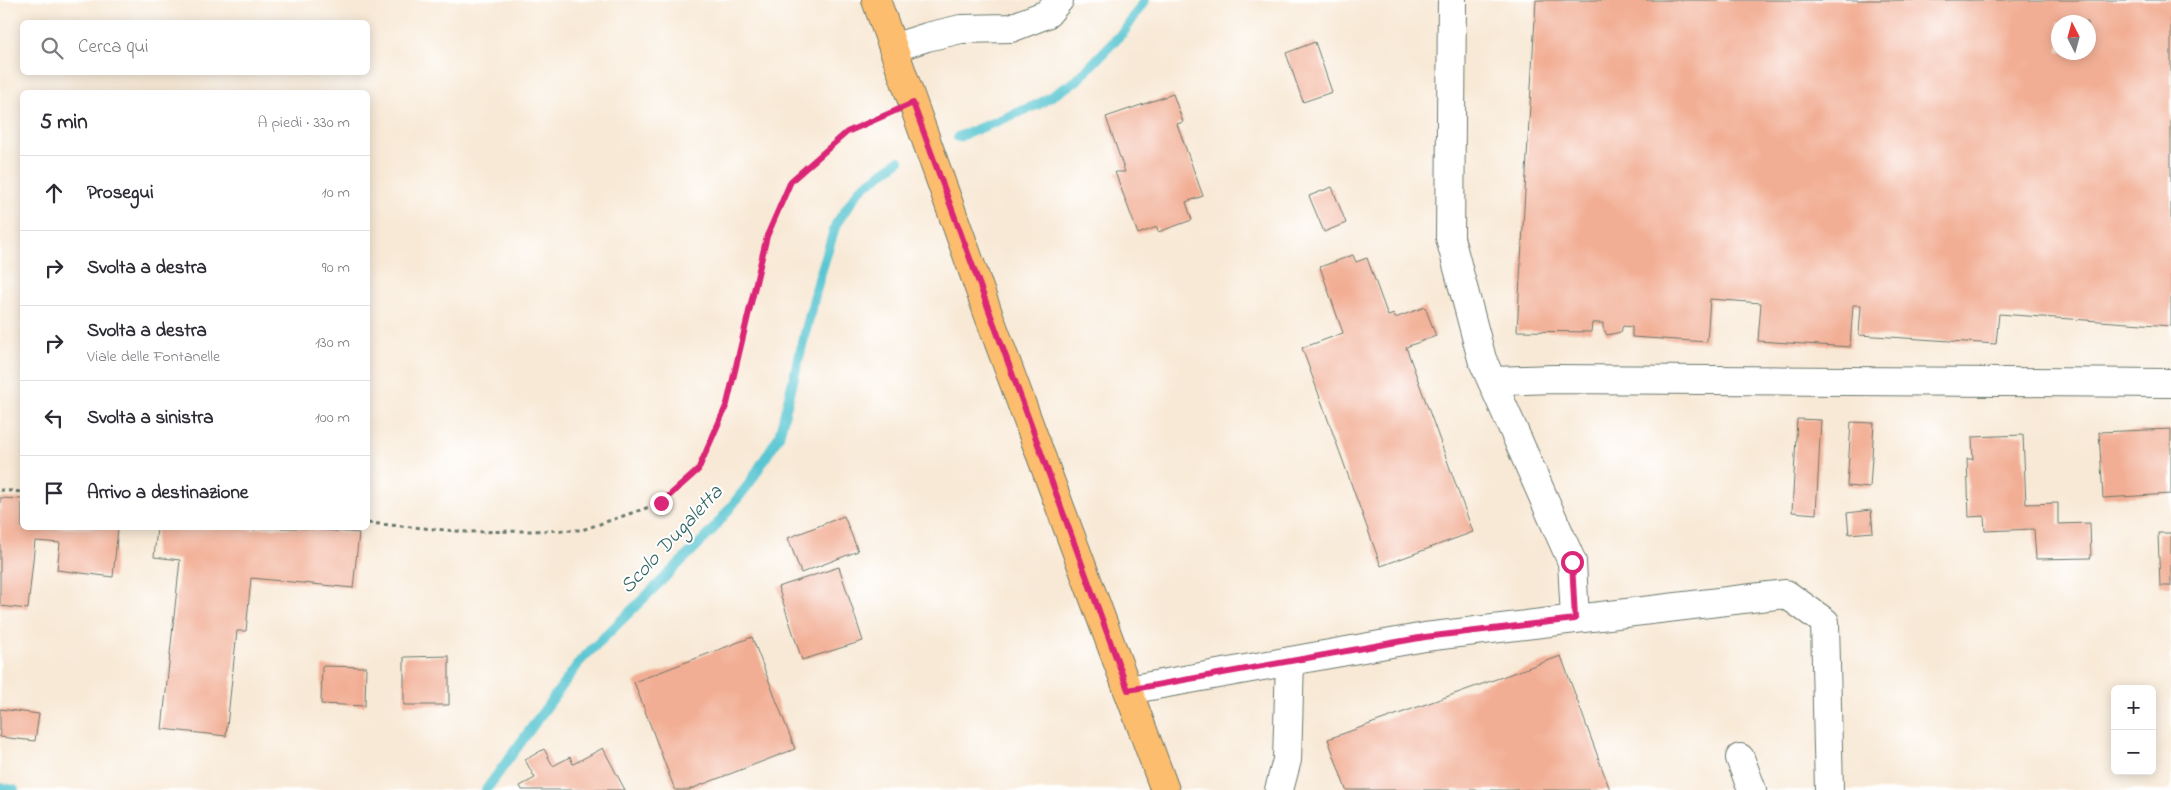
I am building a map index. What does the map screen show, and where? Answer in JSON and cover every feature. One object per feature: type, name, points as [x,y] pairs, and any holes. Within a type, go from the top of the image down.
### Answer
[{"type":"main road","points":[[876,0],[1165,790]]},
{"type":"lane","points":[[893,48],[961,29],[1011,28],[1047,14],[1059,0]]},
{"type":"lane","points":[[1452,0],[1450,238],[1482,359],[1572,562],[1575,619]]},
{"type":"lane","points":[[1492,381],[1573,379],[2171,383]]},
{"type":"lane","points":[[1128,690],[1425,637],[1786,594],[1824,622],[1829,790]]},
{"type":"lane","points":[[1280,790],[1287,760],[1290,661]]},
{"type":"lane","points":[[1740,758],[1752,790]]},
{"type":"lane","points":[[1287,760],[1299,790]]},
{"type":"path","points":[[370,523],[468,532],[582,530],[661,503],[698,470],[727,404],[767,236],[791,181],[847,132],[913,103]]},
{"type":"path","points":[[0,490],[20,492]]},
{"type":"building","points":[[1536,0],[2171,0],[2171,326],[1999,314],[1996,344],[1859,335],[1861,305],[1853,305],[1850,347],[1758,341],[1761,303],[1710,299],[1707,342],[1632,337],[1632,327],[1623,326],[1621,332],[1607,335],[1603,328],[1603,323],[1592,323],[1591,332],[1517,331]]},
{"type":"building","points":[[1315,42],[1332,92],[1303,102],[1286,53]]},
{"type":"building","points":[[1173,94],[1183,122],[1177,124],[1203,196],[1186,202],[1192,220],[1158,232],[1157,227],[1138,234],[1115,172],[1125,172],[1106,117]]},
{"type":"building","points":[[1332,187],[1346,223],[1324,232],[1309,196]]},
{"type":"building","points":[[1353,255],[1356,262],[1367,258],[1388,316],[1394,314],[1395,318],[1425,307],[1436,336],[1406,347],[1473,532],[1381,566],[1302,348],[1343,333],[1320,267]]},
{"type":"building","points":[[1797,419],[1821,420],[1816,514],[1792,512]]},
{"type":"building","points":[[1851,422],[1874,423],[1870,488],[1847,486]]},
{"type":"building","points":[[2171,429],[2171,494],[2103,498],[2099,432]]},
{"type":"building","points":[[2023,435],[2026,504],[2058,503],[2058,524],[2090,523],[2091,558],[2036,559],[2034,529],[1985,531],[1984,516],[1969,517],[1967,459],[1973,459],[1972,437]]},
{"type":"building","points":[[0,498],[20,499],[20,530],[118,530],[113,577],[57,570],[60,543],[35,541],[28,609],[0,606]]},
{"type":"building","points":[[1871,510],[1873,532],[1849,534],[1847,513]]},
{"type":"building","points":[[844,516],[858,551],[801,573],[788,538]]},
{"type":"building","points":[[157,530],[323,530],[359,533],[353,588],[251,578],[246,631],[237,631],[226,736],[162,729],[180,560],[154,557]]},
{"type":"building","points":[[2158,533],[2171,533],[2171,586],[2160,586]]},
{"type":"building","points":[[839,567],[863,641],[802,660],[778,587]]},
{"type":"building","points":[[752,637],[795,749],[688,790],[675,790],[634,682]]},
{"type":"building","points":[[449,656],[449,705],[404,705],[404,657]]},
{"type":"building","points":[[1561,656],[1610,790],[1346,790],[1328,739]]},
{"type":"building","points":[[322,666],[366,667],[365,706],[321,704]]},
{"type":"building","points":[[0,709],[39,714],[35,741],[0,737]]},
{"type":"building","points":[[603,748],[625,790],[522,790],[520,786],[535,778],[525,760],[544,749],[553,766],[570,757],[573,764]]},
{"type":"waterway","name":"Scolo Dugaletta","points":[[958,137],[1039,104],[1076,81],[1125,30],[1145,0]]},
{"type":"waterway","name":"Scolo Dugaletta","points":[[486,790],[581,660],[711,532],[749,484],[779,436],[819,279],[836,224],[860,189],[899,161]]},
{"type":"waterway","name":"Scolo Dugaletta","points":[[0,788],[14,790]]},
{"type":"route","points":[[661,503],[698,470],[727,404],[767,236],[791,181],[847,132],[913,103],[989,316],[1128,690],[1425,637],[1575,619],[1572,562]]}]
